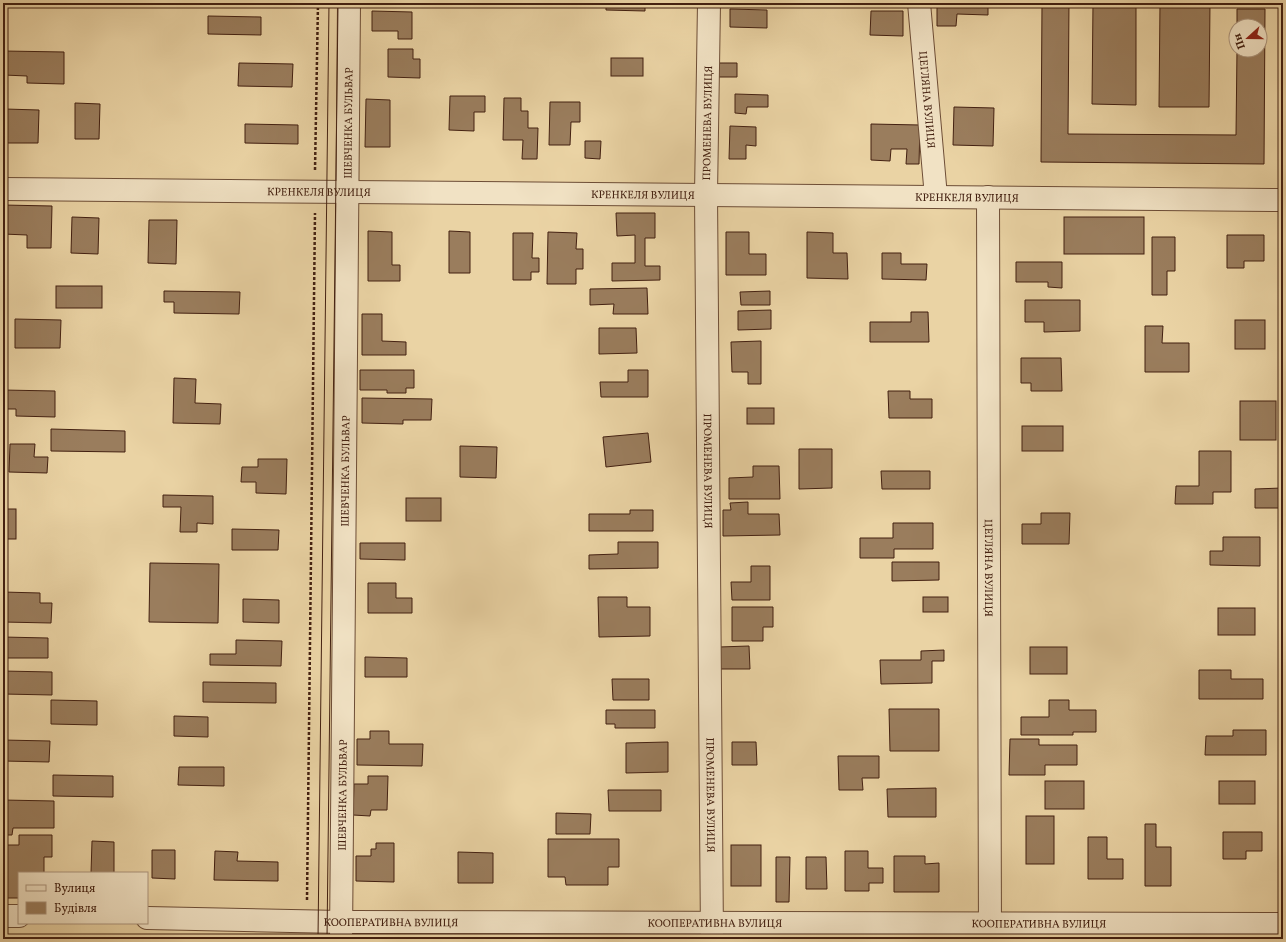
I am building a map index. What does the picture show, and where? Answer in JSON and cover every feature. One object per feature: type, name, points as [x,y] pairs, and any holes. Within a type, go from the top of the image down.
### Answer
[{"type":"street","name":"ШЕВЧЕНКА БУЛЬВАР","points":[[341,930],[349,3]]},
{"type":"street","name":"ПРОМЕНЕВА ВУЛИЦЯ","points":[[710,3],[706,194],[712,931]]},
{"type":"street","name":"ЦЕГЛЯНА ВУЛИЦЯ","points":[[919,3],[936,197]]},
{"type":"street","name":"КРЕНКЕЛЯ ВУЛИЦЯ","points":[[3,189],[1283,200]]},
{"type":"street","name":"ЦЕГЛЯНА ВУЛИЦЯ","points":[[988,197],[990,931]]},
{"type":"street","points":[[3,916],[18,916]]},
{"type":"street","name":"КООПЕРАТИВНА ВУЛИЦЯ","points":[[148,918],[307,921],[341,930],[990,931],[1283,924]]},
{"type":"path","points":[[307,921],[318,3]]},
{"type":"building","points":[[58,3],[58,5],[5,4]]},
{"type":"building","points":[[373,3],[425,3],[425,7],[373,6]]},
{"type":"building","points":[[606,3],[645,3],[645,11],[606,10]]},
{"type":"building","points":[[937,3],[988,3],[988,15],[957,14],[956,26],[937,26]]},
{"type":"building","points":[[1042,3],[1069,3],[1068,134],[1236,135],[1237,58],[1265,58],[1264,164],[1041,162]]},
{"type":"building","points":[[1093,3],[1136,3],[1136,105],[1092,104]]},
{"type":"building","points":[[1160,3],[1210,3],[1209,107],[1159,107]]},
{"type":"building","points":[[730,9],[767,10],[767,28],[730,27]]},
{"type":"building","points":[[1237,9],[1265,9],[1265,18],[1237,18]]},
{"type":"building","points":[[372,11],[412,12],[412,39],[398,39],[398,31],[372,31]]},
{"type":"building","points":[[871,11],[903,11],[903,36],[870,35]]},
{"type":"building","points":[[208,16],[261,17],[261,35],[208,34]]},
{"type":"building","points":[[388,49],[413,49],[413,59],[420,59],[420,78],[388,77]]},
{"type":"building","points":[[4,51],[64,52],[64,84],[27,83],[27,76],[4,75]]},
{"type":"building","points":[[611,58],[643,58],[643,76],[611,76]]},
{"type":"building","points":[[239,63],[293,64],[292,87],[238,86]]},
{"type":"building","points":[[718,63],[737,63],[737,77],[717,77]]},
{"type":"building","points":[[735,94],[768,95],[768,107],[747,107],[746,114],[735,113]]},
{"type":"building","points":[[450,96],[485,96],[485,112],[474,112],[474,131],[449,130]]},
{"type":"building","points":[[504,98],[521,98],[521,111],[528,111],[528,128],[538,128],[537,159],[522,159],[523,140],[503,140]]},
{"type":"building","points":[[366,99],[390,100],[390,147],[365,147]]},
{"type":"building","points":[[550,102],[580,102],[580,122],[571,122],[570,145],[549,145]]},
{"type":"building","points":[[75,103],[100,104],[99,139],[75,139]]},
{"type":"building","points":[[954,107],[994,108],[993,146],[953,145]]},
{"type":"building","points":[[5,109],[39,110],[38,143],[4,143]]},
{"type":"building","points":[[245,124],[298,125],[298,144],[245,143]]},
{"type":"building","points":[[871,124],[920,125],[919,164],[906,164],[907,149],[891,149],[890,161],[871,160]]},
{"type":"building","points":[[730,126],[756,127],[756,146],[746,145],[746,159],[729,159]]},
{"type":"building","points":[[585,141],[601,141],[600,159],[585,158]]},
{"type":"building","points":[[3,205],[52,206],[51,248],[27,248],[27,235],[3,234]]},
{"type":"building","points":[[616,213],[655,213],[655,238],[645,238],[645,266],[660,266],[660,280],[612,281],[612,263],[635,263],[635,235],[617,236]]},
{"type":"building","points":[[72,217],[99,218],[98,254],[71,253]]},
{"type":"building","points":[[1064,217],[1144,217],[1144,254],[1064,254]]},
{"type":"building","points":[[149,220],[177,220],[176,264],[148,263]]},
{"type":"building","points":[[368,231],[392,232],[392,265],[400,265],[400,281],[368,281]]},
{"type":"building","points":[[449,231],[470,232],[470,273],[449,273]]},
{"type":"building","points":[[548,232],[577,233],[576,249],[583,249],[583,269],[576,269],[576,284],[547,284]]},
{"type":"building","points":[[726,232],[749,232],[749,254],[766,254],[766,275],[726,275]]},
{"type":"building","points":[[807,232],[833,233],[833,253],[847,253],[848,279],[807,278]]},
{"type":"building","points":[[513,233],[533,233],[532,258],[539,258],[539,272],[531,272],[531,280],[513,280]]},
{"type":"building","points":[[1227,235],[1264,235],[1264,261],[1244,261],[1244,268],[1227,268]]},
{"type":"building","points":[[1152,237],[1175,237],[1175,271],[1167,271],[1167,295],[1152,295]]},
{"type":"building","points":[[882,253],[901,253],[901,264],[927,264],[926,280],[882,279]]},
{"type":"building","points":[[1016,262],[1062,262],[1062,288],[1048,287],[1048,282],[1016,282]]},
{"type":"building","points":[[56,286],[102,286],[102,308],[56,308]]},
{"type":"building","points":[[647,288],[648,314],[613,314],[614,304],[590,305],[590,289]]},
{"type":"building","points":[[164,291],[240,292],[239,314],[174,313],[174,302],[164,302]]},
{"type":"building","points":[[770,291],[770,305],[741,305],[740,292]]},
{"type":"building","points":[[1025,300],[1080,300],[1080,331],[1044,332],[1044,322],[1025,322]]},
{"type":"building","points":[[771,310],[771,329],[738,330],[738,311]]},
{"type":"building","points":[[911,312],[928,312],[929,342],[870,342],[870,322],[911,322]]},
{"type":"building","points":[[362,314],[382,314],[382,341],[406,342],[406,355],[362,355]]},
{"type":"building","points":[[15,319],[61,320],[60,348],[15,348]]},
{"type":"building","points":[[1235,320],[1265,320],[1265,349],[1235,349]]},
{"type":"building","points":[[1145,326],[1163,326],[1162,343],[1189,343],[1189,372],[1145,372]]},
{"type":"building","points":[[599,328],[636,328],[637,353],[599,354]]},
{"type":"building","points":[[761,341],[761,384],[748,384],[748,372],[732,372],[731,342]]},
{"type":"building","points":[[1021,358],[1061,358],[1062,391],[1031,391],[1031,383],[1021,383]]},
{"type":"building","points":[[360,370],[414,370],[414,388],[406,388],[406,393],[387,393],[387,390],[360,390]]},
{"type":"building","points":[[628,370],[648,370],[648,397],[601,397],[600,382],[628,382]]},
{"type":"building","points":[[174,378],[196,379],[195,403],[221,404],[220,424],[173,423]]},
{"type":"building","points":[[3,390],[55,391],[55,417],[16,416],[16,409],[3,409]]},
{"type":"building","points":[[888,391],[910,391],[910,399],[932,399],[932,418],[889,418]]},
{"type":"building","points":[[362,398],[432,399],[431,420],[403,420],[403,424],[362,423]]},
{"type":"building","points":[[1240,401],[1276,401],[1276,440],[1240,440]]},
{"type":"building","points":[[747,408],[774,408],[774,424],[747,424]]},
{"type":"building","points":[[1022,426],[1063,426],[1063,451],[1022,451]]},
{"type":"building","points":[[51,429],[125,431],[125,452],[51,451]]},
{"type":"building","points":[[648,433],[651,462],[606,467],[603,437]]},
{"type":"building","points":[[10,444],[35,444],[34,457],[48,457],[47,473],[9,472]]},
{"type":"building","points":[[460,446],[497,447],[496,478],[460,477]]},
{"type":"building","points":[[799,449],[832,449],[832,488],[799,489]]},
{"type":"building","points":[[1199,451],[1231,451],[1231,492],[1213,492],[1213,504],[1175,504],[1176,486],[1199,486]]},
{"type":"building","points":[[258,459],[287,459],[286,494],[256,493],[256,482],[241,482],[242,467],[258,467]]},
{"type":"building","points":[[753,466],[779,466],[780,499],[729,499],[729,478],[753,477]]},
{"type":"building","points":[[881,471],[930,471],[930,489],[882,489]]},
{"type":"building","points":[[1282,488],[1282,508],[1255,508],[1255,489]]},
{"type":"building","points":[[163,495],[213,496],[213,524],[197,523],[197,532],[180,532],[181,507],[163,507]]},
{"type":"building","points":[[406,498],[441,498],[441,521],[406,521]]},
{"type":"building","points":[[748,502],[748,514],[779,514],[780,535],[723,536],[723,510],[731,510],[730,503]]},
{"type":"building","points":[[3,509],[16,509],[16,539],[3,539]]},
{"type":"building","points":[[630,510],[653,510],[653,531],[589,531],[589,514],[630,514]]},
{"type":"building","points":[[1041,513],[1070,513],[1069,544],[1022,544],[1022,524],[1041,524]]},
{"type":"building","points":[[893,523],[933,523],[933,549],[894,549],[894,558],[860,558],[860,538],[893,538]]},
{"type":"building","points":[[232,529],[279,530],[278,550],[232,550]]},
{"type":"building","points":[[1223,537],[1260,537],[1260,566],[1210,565],[1210,551],[1223,551]]},
{"type":"building","points":[[618,542],[658,542],[658,568],[589,569],[589,555],[618,554]]},
{"type":"building","points":[[360,543],[405,543],[405,560],[360,559]]},
{"type":"building","points":[[892,562],[939,562],[939,580],[892,581]]},
{"type":"building","points":[[150,563],[219,564],[218,623],[149,622]]},
{"type":"building","points":[[751,566],[770,566],[770,600],[732,600],[731,582],[751,582]]},
{"type":"building","points":[[368,583],[396,583],[396,598],[412,598],[412,613],[368,613]]},
{"type":"building","points":[[3,592],[40,593],[40,603],[52,603],[51,623],[3,622]]},
{"type":"building","points":[[598,597],[627,597],[627,607],[650,607],[650,636],[599,637]]},
{"type":"building","points":[[923,597],[948,597],[948,612],[923,612]]},
{"type":"building","points":[[243,599],[279,600],[279,623],[243,622]]},
{"type":"building","points":[[732,607],[773,607],[773,627],[763,627],[763,641],[732,641]]},
{"type":"building","points":[[1218,608],[1255,608],[1255,635],[1218,635]]},
{"type":"building","points":[[3,637],[48,638],[48,658],[3,658]]},
{"type":"building","points":[[236,640],[282,641],[281,666],[210,665],[210,654],[236,654]]},
{"type":"building","points":[[749,646],[750,669],[719,669],[719,647]]},
{"type":"building","points":[[1030,647],[1067,647],[1067,674],[1030,674]]},
{"type":"building","points":[[944,650],[944,661],[932,661],[932,683],[881,684],[880,660],[921,660],[921,651]]},
{"type":"building","points":[[365,657],[407,658],[407,677],[365,677]]},
{"type":"building","points":[[1199,670],[1231,670],[1231,679],[1263,679],[1263,699],[1199,699]]},
{"type":"building","points":[[3,671],[52,672],[52,695],[3,694]]},
{"type":"building","points":[[612,679],[649,679],[649,700],[613,700]]},
{"type":"building","points":[[203,682],[276,683],[276,703],[203,702]]},
{"type":"building","points":[[51,700],[97,701],[97,725],[51,724]]},
{"type":"building","points":[[1049,700],[1069,700],[1069,710],[1096,710],[1096,732],[1073,732],[1073,735],[1021,735],[1021,717],[1049,717]]},
{"type":"building","points":[[889,709],[939,709],[939,751],[890,751]]},
{"type":"building","points":[[606,710],[655,710],[655,728],[615,728],[615,724],[606,724]]},
{"type":"building","points":[[174,716],[208,717],[208,737],[174,736]]},
{"type":"building","points":[[1233,730],[1266,730],[1266,755],[1205,755],[1206,736],[1233,736]]},
{"type":"building","points":[[370,731],[389,731],[389,744],[423,744],[422,766],[357,765],[357,739],[370,739]]},
{"type":"building","points":[[1010,739],[1039,739],[1039,745],[1077,745],[1077,765],[1045,765],[1045,775],[1009,775]]},
{"type":"building","points":[[3,740],[50,741],[49,762],[3,761]]},
{"type":"building","points":[[668,742],[668,772],[626,773],[626,743]]},
{"type":"building","points":[[732,742],[756,742],[757,765],[732,765]]},
{"type":"building","points":[[838,756],[879,756],[879,778],[862,778],[863,790],[839,790]]},
{"type":"building","points":[[179,767],[224,767],[224,786],[178,785]]},
{"type":"building","points":[[53,775],[113,776],[113,797],[53,796]]},
{"type":"building","points":[[368,776],[388,776],[387,810],[371,810],[370,816],[353,815],[354,784],[368,784]]},
{"type":"building","points":[[1045,781],[1084,781],[1084,809],[1045,809]]},
{"type":"building","points":[[1219,781],[1255,781],[1255,804],[1219,804]]},
{"type":"building","points":[[936,788],[936,817],[888,817],[887,789]]},
{"type":"building","points":[[608,790],[661,790],[661,811],[609,811]]},
{"type":"building","points":[[3,800],[54,801],[54,828],[13,828],[12,835],[3,835]]},
{"type":"building","points":[[556,813],[591,814],[590,834],[556,834]]},
{"type":"building","points":[[1026,816],[1054,816],[1054,864],[1026,864]]},
{"type":"building","points":[[1145,824],[1156,824],[1156,847],[1171,847],[1171,886],[1145,886]]},
{"type":"building","points":[[1223,832],[1262,832],[1262,851],[1246,851],[1246,859],[1223,859]]},
{"type":"building","points":[[19,835],[52,835],[52,857],[44,857],[44,872],[18,872],[18,898],[3,898],[3,845],[19,845]]},
{"type":"building","points":[[1088,837],[1107,837],[1107,859],[1123,859],[1123,879],[1088,879]]},
{"type":"building","points":[[548,839],[619,839],[619,867],[608,867],[608,885],[566,885],[565,877],[548,877]]},
{"type":"building","points":[[92,841],[114,842],[114,872],[91,872]]},
{"type":"building","points":[[376,843],[394,843],[394,882],[356,881],[356,856],[371,856],[371,849],[376,849]]},
{"type":"building","points":[[731,845],[761,845],[761,886],[731,886]]},
{"type":"building","points":[[152,850],[175,850],[175,879],[152,878]]},
{"type":"building","points":[[215,851],[238,852],[237,861],[278,862],[278,881],[214,880]]},
{"type":"building","points":[[845,851],[868,851],[868,868],[883,868],[883,883],[869,883],[869,891],[845,891]]},
{"type":"building","points":[[458,852],[493,853],[493,883],[458,883]]},
{"type":"building","points":[[894,856],[925,856],[925,864],[939,863],[939,892],[894,892]]},
{"type":"building","points":[[776,857],[790,857],[789,902],[776,902]]},
{"type":"building","points":[[806,857],[826,857],[827,889],[806,889]]},
{"type":"tram line","points":[[318,939],[329,3]]},
{"type":"tram line","points":[[327,939],[338,3]]}]
